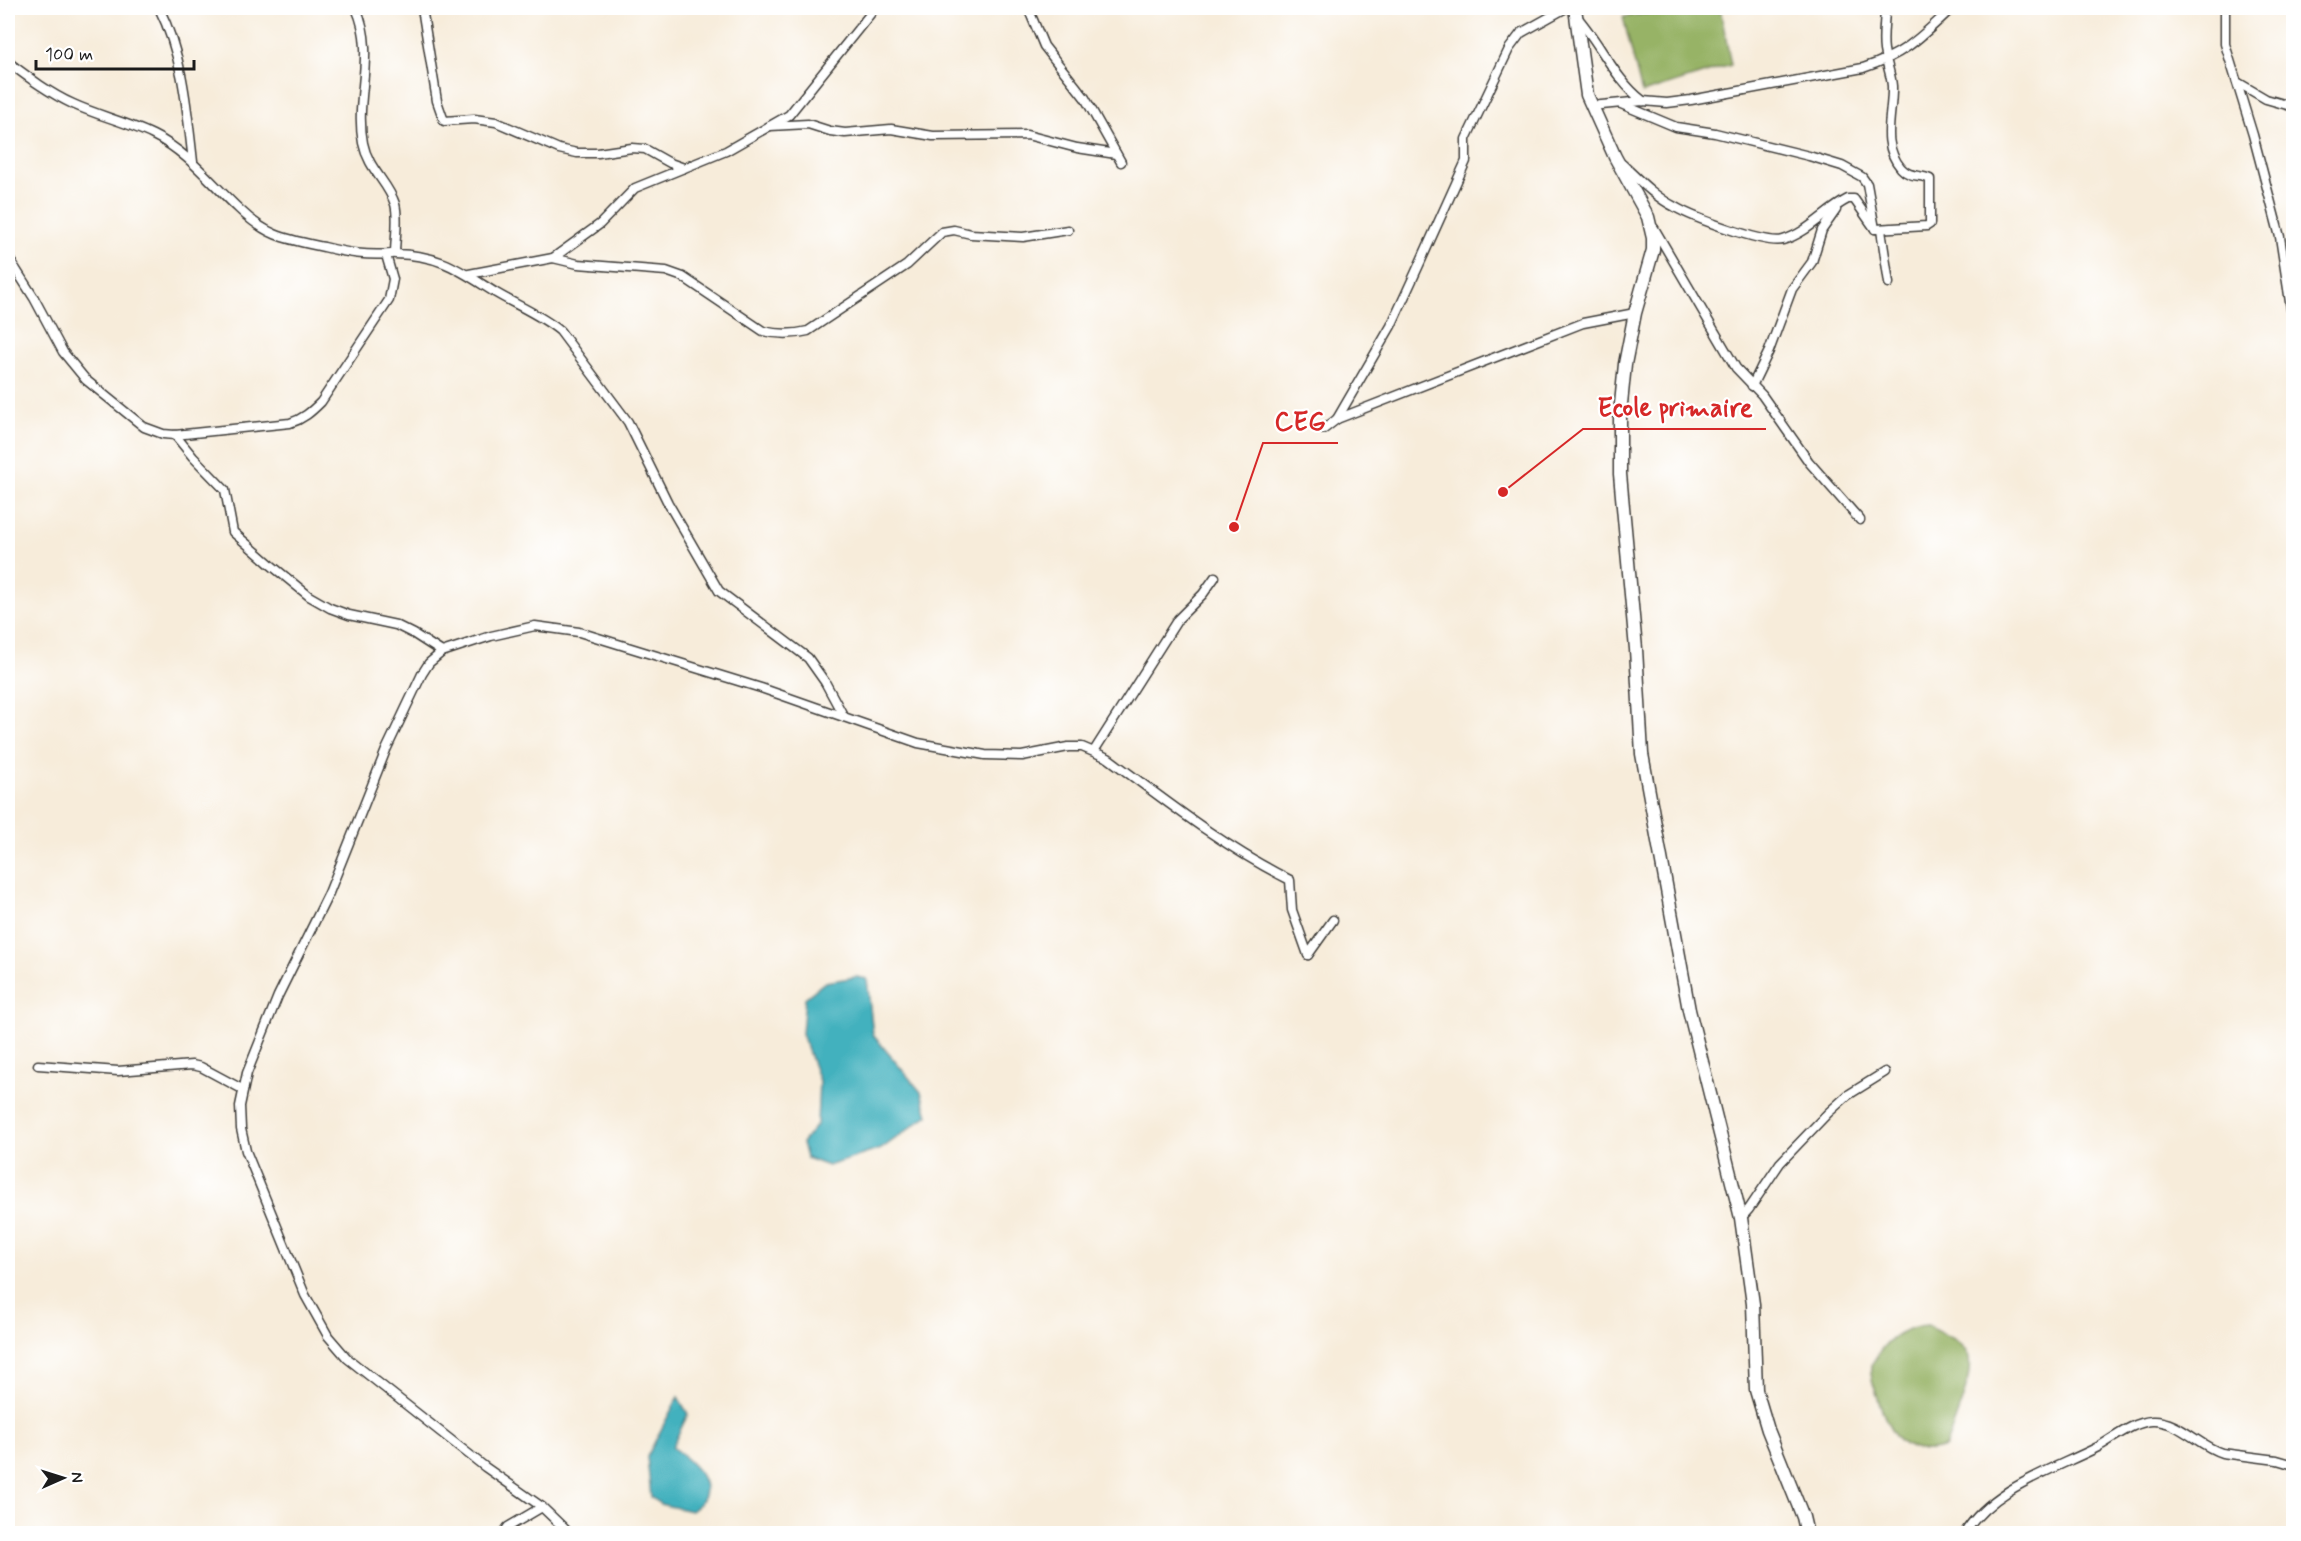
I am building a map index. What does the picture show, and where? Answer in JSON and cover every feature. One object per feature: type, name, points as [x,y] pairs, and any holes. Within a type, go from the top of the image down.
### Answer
[{"type":"street","points":[[159,8],[174,43],[183,83],[193,162]]},
{"type":"street","points":[[8,256],[63,352],[86,380],[144,427],[163,434],[175,435],[300,420],[321,402],[389,300],[393,279],[390,254],[396,207],[391,194],[370,164],[363,142],[362,115],[366,44],[356,8]]},
{"type":"street","points":[[422,8],[437,101],[444,121],[474,119],[496,122],[559,149],[577,153],[645,148],[670,163],[684,168]]},
{"type":"street","points":[[553,258],[600,224],[635,188],[726,151],[789,115],[875,8]]},
{"type":"street","points":[[768,127],[808,124],[830,132],[845,133],[891,129],[933,136],[1028,135],[1118,158],[1085,98],[1044,46],[1028,8]]},
{"type":"street","points":[[1337,419],[1391,326],[1466,161],[1466,139],[1509,49],[1521,33],[1566,8]]},
{"type":"street","points":[[1878,230],[1930,224],[1930,179],[1907,174],[1896,160],[1887,135],[1892,84],[1884,46],[1885,8]]},
{"type":"street","points":[[1592,106],[1643,100],[1667,103],[1691,100],[1844,73],[1886,61],[1918,41],[1952,8]]},
{"type":"street","points":[[2225,8],[2225,44],[2280,237],[2294,328]]},
{"type":"street","points":[[1576,12],[1624,83],[1643,100]]},
{"type":"street","points":[[1576,12],[1587,95],[1615,157],[1648,217],[1736,368],[1762,396],[1809,462],[1860,520]]},
{"type":"street","points":[[8,62],[72,104],[153,135],[193,162],[241,211],[276,236],[346,253],[371,256],[411,254],[438,260],[469,274],[497,293],[549,322],[560,331],[628,422],[678,521],[719,591],[808,658],[825,682],[844,717]]},
{"type":"street","points":[[2237,82],[2266,99],[2294,107]]},
{"type":"street","points":[[1618,103],[1676,127],[1715,133],[1809,156],[1842,166],[1862,177],[1867,184],[1889,283]]},
{"type":"street","points":[[1615,157],[1674,207],[1722,226],[1773,242],[1789,238],[1802,231],[1848,199],[1854,199],[1878,230]]},
{"type":"street","points":[[1752,386],[1766,358],[1792,289],[1812,262],[1822,230],[1842,202]]},
{"type":"street","points":[[1648,217],[1653,250],[1635,313],[1625,364],[1620,414],[1620,474],[1636,649],[1642,754],[1689,1010],[1741,1218],[1753,1304],[1756,1390],[1768,1430],[1803,1516],[1807,1533]]},
{"type":"street","points":[[469,274],[553,258],[578,264],[666,271],[683,277],[763,332],[778,335],[793,334],[808,331],[890,277],[920,255],[942,232],[954,230],[971,234],[1023,237],[1068,230]]},
{"type":"street","points":[[1324,429],[1337,419],[1583,323],[1635,313]]},
{"type":"street","points":[[175,435],[193,458],[225,490],[233,532],[309,596],[330,608],[349,615],[396,625],[414,633],[442,652]]},
{"type":"street","points":[[1094,751],[1178,619],[1203,594],[1215,577]]},
{"type":"street","points":[[570,1533],[542,1507],[485,1467],[347,1358],[328,1336],[305,1295],[246,1151],[241,1129],[242,1089],[278,996],[329,893],[386,750],[422,674],[429,663],[442,652],[491,636],[535,626],[579,632],[761,688],[918,743],[985,755],[1022,756],[1068,747],[1082,747],[1108,758],[1197,824],[1259,865],[1290,880],[1292,910],[1308,955],[1333,920]]},
{"type":"street","points":[[38,1065],[118,1071],[192,1065],[201,1067],[242,1089]]},
{"type":"street","points":[[1741,1218],[1780,1163],[1828,1113],[1848,1095],[1884,1072]]},
{"type":"street","points":[[1964,1533],[1981,1514],[2007,1493],[2050,1468],[2144,1422],[2153,1421],[2174,1426],[2222,1453],[2277,1460],[2294,1465]]},
{"type":"street","points":[[503,1533],[508,1527],[542,1507]]},
{"type":"green space","points":[[1687,8],[1720,8],[1731,65],[1642,93],[1623,17]]},
{"type":"green space","points":[[1928,1325],[1952,1338],[1966,1350],[1969,1370],[1963,1398],[1945,1447],[1918,1450],[1900,1441],[1887,1423],[1871,1370],[1882,1348],[1893,1338],[1906,1330]]},
{"type":"water","points":[[856,977],[867,979],[873,1035],[921,1092],[928,1115],[881,1149],[828,1166],[806,1158],[802,1143],[817,1124],[819,1081],[802,1034],[805,998],[825,982]]},
{"type":"water","points":[[678,1397],[688,1414],[672,1447],[696,1468],[705,1485],[700,1502],[691,1511],[660,1504],[651,1497],[647,1457]]},
{"type":"place","name":"Ecole primaire","points":[[1503,492]]},
{"type":"place","name":"CEG","points":[[1234,527]]}]
